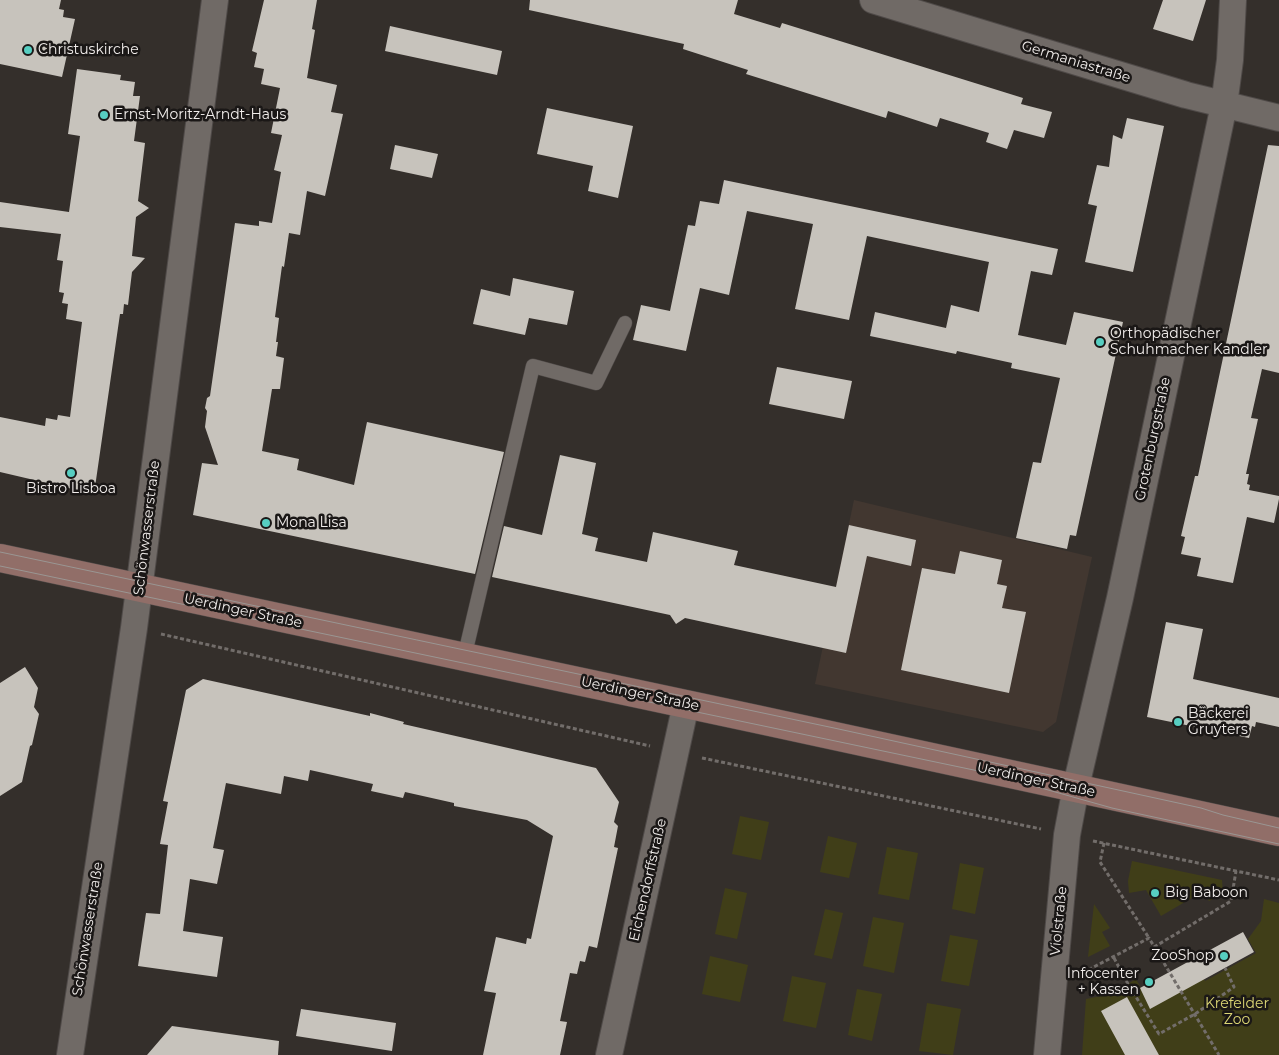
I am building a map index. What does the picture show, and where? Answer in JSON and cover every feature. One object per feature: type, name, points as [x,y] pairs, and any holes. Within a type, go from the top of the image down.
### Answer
[{"type":"main road","name":"Uerdinger Straße","points":[[0,558],[1279,832]]},
{"type":"street","name":"Schönwasserstraße","points":[[70,1055],[134,628],[215,0]]},
{"type":"street","name":"Germaniastraße","points":[[873,0],[1186,95],[1279,118]]},
{"type":"street","name":"Grotenburgstraße","points":[[1076,788],[1120,598],[1224,105],[1230,60],[1234,0]]},
{"type":"street","name":"Eichendorffstraße","points":[[610,1055],[686,704]]},
{"type":"street","name":"Violstraße","points":[[1047,1055],[1067,835],[1076,788]]},
{"type":"lane","points":[[464,658],[532,366],[596,382],[625,323]]},
{"type":"path","points":[[134,628],[677,752],[1279,880]]},
{"type":"path","points":[[1104,843],[1100,862],[1149,938],[1219,1055]]},
{"type":"path","points":[[1154,947],[1231,901],[1236,871]]},
{"type":"path","points":[[1054,969],[1088,970],[1149,938]]},
{"type":"path","points":[[1114,958],[1159,1034],[1195,1014],[1234,987],[1225,968]]},
{"type":"shaded area","points":[[854,500],[1092,557],[1056,722],[1043,732],[815,684]]},
{"type":"green space","points":[[740,816],[769,822],[761,860],[732,854]]},
{"type":"green space","points":[[828,836],[857,843],[849,878],[820,872]]},
{"type":"green space","points":[[887,847],[918,853],[909,900],[878,894]]},
{"type":"green space","points":[[1132,861],[1222,880],[1223,894],[1209,901],[1202,892],[1161,916],[1146,890],[1129,893],[1128,881]]},
{"type":"green space","points":[[960,863],[984,868],[975,914],[952,909]]},
{"type":"green space","points":[[725,888],[747,893],[737,939],[715,934]]},
{"type":"green space","name":"Krefelder Zoo","points":[[1264,899],[1279,903],[1279,1055],[1082,1055],[1086,999],[1111,994],[1136,979],[1151,1007],[1195,963],[1205,981],[1256,953],[1248,939],[1261,921]]},
{"type":"green space","points":[[1094,904],[1110,928],[1102,932],[1110,946],[1088,957]]},
{"type":"green space","points":[[825,909],[843,913],[832,959],[814,955]]},
{"type":"green space","points":[[873,917],[904,923],[894,973],[863,966]]},
{"type":"green space","points":[[950,935],[978,940],[969,986],[941,981]]},
{"type":"green space","points":[[710,956],[748,965],[740,1002],[702,994]]},
{"type":"green space","points":[[792,976],[826,983],[816,1028],[783,1021]]},
{"type":"green space","points":[[857,989],[882,994],[872,1041],[848,1035]]},
{"type":"green space","points":[[927,1003],[961,1009],[953,1055],[919,1051]]},
{"type":"building","name":"Christuskirche","points":[[0,0],[61,0],[59,9],[64,10],[63,17],[75,19],[62,77],[0,64]]},
{"type":"building","points":[[264,0],[317,0],[312,29],[315,30],[307,78],[337,85],[331,112],[343,114],[325,196],[307,191],[300,235],[289,233],[275,317],[279,318],[276,356],[284,358],[280,389],[272,389],[262,451],[299,459],[297,470],[354,485],[367,422],[504,452],[475,574],[193,515],[202,463],[218,465],[205,427],[207,411],[205,408],[207,398],[210,396],[235,223],[259,226],[259,221],[272,223],[281,172],[274,170],[282,135],[271,133],[280,88],[261,84],[264,69],[254,67],[257,53],[252,51]]},
{"type":"building","points":[[530,0],[738,0],[734,14],[780,28],[782,23],[1023,98],[1021,104],[1052,112],[1044,138],[1014,130],[1007,149],[986,142],[989,133],[940,118],[937,127],[888,111],[886,118],[746,74],[748,70],[683,49],[684,44],[529,10]]},
{"type":"building","points":[[1163,0],[1206,0],[1193,41],[1153,29]]},
{"type":"building","points":[[390,26],[502,51],[497,75],[385,51]]},
{"type":"building","points":[[77,69],[121,75],[120,80],[135,82],[133,96],[140,96],[134,141],[145,143],[138,201],[149,208],[136,217],[132,256],[145,258],[132,272],[128,305],[124,304],[123,314],[120,314],[94,494],[0,472],[0,417],[45,426],[46,418],[57,420],[58,415],[70,417],[82,322],[66,319],[68,304],[62,303],[64,293],[59,292],[63,261],[57,260],[61,234],[0,227],[0,202],[69,212],[80,136],[68,134]]},
{"type":"building","points":[[547,108],[633,126],[618,198],[588,191],[593,166],[537,154]]},
{"type":"building","points":[[1127,118],[1164,126],[1133,272],[1085,262],[1097,206],[1088,204],[1097,165],[1109,167],[1113,135],[1122,139]]},
{"type":"building","points":[[395,145],[438,154],[432,178],[390,169]]},
{"type":"building","points":[[1268,145],[1279,146],[1279,373],[1262,369],[1251,418],[1258,419],[1246,474],[1249,474],[1247,484],[1250,485],[1249,490],[1279,496],[1279,499],[1274,523],[1247,517],[1233,583],[1197,576],[1201,558],[1181,554],[1185,537],[1181,536],[1195,476],[1198,476]]},
{"type":"building","points":[[724,180],[1058,249],[1052,275],[1031,271],[1018,335],[1066,345],[1074,312],[1123,322],[1076,536],[1070,535],[1067,549],[1016,538],[1033,462],[1041,463],[1060,378],[1011,368],[1012,363],[957,351],[956,354],[870,336],[875,312],[946,328],[951,305],[979,312],[989,262],[867,236],[849,320],[795,309],[813,224],[747,211],[729,295],[700,288],[686,351],[633,340],[641,305],[670,311],[688,225],[695,226],[700,201],[719,204]]},
{"type":"building","points":[[513,278],[574,291],[567,325],[529,318],[525,335],[473,324],[481,289],[510,296]]},
{"type":"building","points":[[777,367],[852,381],[844,419],[769,404]]},
{"type":"building","points":[[560,455],[596,463],[582,534],[598,538],[595,551],[647,562],[653,532],[738,551],[734,565],[836,587],[849,525],[916,540],[911,566],[867,556],[846,653],[685,618],[676,624],[670,615],[492,577],[504,526],[542,535]]},
{"type":"building","points":[[960,551],[1002,560],[997,584],[1007,586],[1002,608],[1026,612],[1009,693],[901,670],[922,568],[955,574]]},
{"type":"building","points":[[1166,622],[1203,629],[1193,679],[1279,698],[1279,727],[1256,722],[1255,727],[1252,726],[1249,738],[1147,717]]},
{"type":"building","points":[[25,667],[38,688],[34,707],[39,714],[22,782],[0,796],[0,683]]},
{"type":"building","points":[[203,679],[370,716],[370,713],[404,722],[403,724],[596,768],[619,802],[614,822],[618,826],[614,847],[618,848],[597,948],[589,946],[585,962],[580,961],[577,974],[570,973],[560,1021],[567,1022],[560,1055],[483,1055],[496,993],[484,991],[496,937],[526,944],[527,938],[531,939],[553,836],[527,820],[454,806],[454,803],[405,792],[403,798],[371,791],[373,784],[310,770],[308,781],[284,776],[281,794],[226,783],[213,848],[224,850],[217,884],[190,879],[183,931],[223,937],[217,977],[138,966],[146,913],[160,914],[168,845],[160,844],[168,802],[163,801],[186,690]]},
{"type":"building","points":[[1243,932],[1254,952],[1150,1009],[1140,988]]},
{"type":"building","points":[[1127,997],[1159,1055],[1125,1055],[1101,1011]]},
{"type":"building","points":[[301,1009],[396,1023],[392,1051],[296,1036]]},
{"type":"building","points":[[172,1026],[279,1041],[278,1055],[147,1055]]},
{"type":"tram line","points":[[0,552],[834,728],[1201,808],[1279,828]]},
{"type":"tram line","points":[[0,566],[988,773],[1112,808],[1279,844]]},
{"type":"place","name":"Christuskirche","points":[[28,50]]},
{"type":"place","name":"Ernst-Moritz-Arndt-Haus","points":[[104,115]]},
{"type":"place","name":"Orthopädischer Schuhmacher Kandler","points":[[1100,342]]},
{"type":"place","name":"Bistro Lisboa","points":[[71,473]]},
{"type":"place","name":"Mona Lisa","points":[[266,523]]},
{"type":"place","name":"Bäckerei Gruyters","points":[[1178,722]]},
{"type":"place","name":"Big Baboon","points":[[1155,893]]},
{"type":"place","name":"ZooShop","points":[[1224,956]]},
{"type":"place","name":"Infocenter + Kassen","points":[[1149,982]]}]
